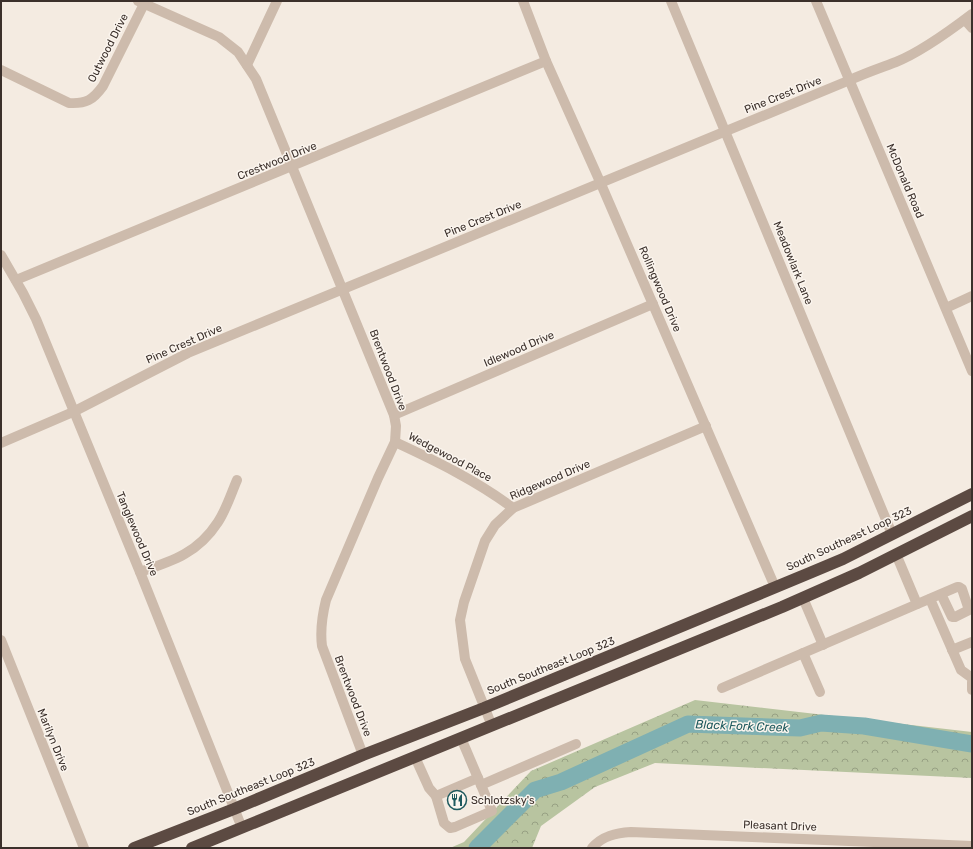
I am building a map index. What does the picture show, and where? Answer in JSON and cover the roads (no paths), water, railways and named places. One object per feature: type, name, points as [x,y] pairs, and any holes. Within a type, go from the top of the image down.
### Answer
[{"type":"highway","name":"South Southeast Loop 323","points":[[134,848],[234,809],[363,755],[484,708],[843,559],[972,494]]},
{"type":"highway","points":[[192,848],[803,598],[972,516]]},
{"type":"street","points":[[247,65],[277,1]]},
{"type":"street","name":"Rollingwood Drive","points":[[523,1],[546,61],[601,184],[775,587]]},
{"type":"street","name":"Meadowlark Lane","points":[[671,1],[892,534]]},
{"type":"street","name":"McDonald Road","points":[[816,1],[972,371]]},
{"type":"street","name":"Brentwood Drive","points":[[141,2],[219,38],[238,52],[256,79],[394,415],[396,426],[395,442],[326,600],[320,633],[322,646],[363,755]]},
{"type":"street","name":"Outwood Drive","points":[[1,70],[69,103],[79,103],[89,100],[97,95],[103,86],[141,2]]},
{"type":"street","points":[[968,17],[972,28]]},
{"type":"street","name":"Pine Crest Drive","points":[[1,443],[73,412],[188,353],[601,184],[875,69],[896,62],[921,49],[968,17]]},
{"type":"street","name":"Crestwood Drive","points":[[16,280],[546,61]]},
{"type":"street","name":"Tanglewood Drive","points":[[1,254],[36,319],[140,572],[242,828]]},
{"type":"street","points":[[946,308],[972,296]]},
{"type":"street","name":"Idlewood Drive","points":[[394,415],[653,304]]},
{"type":"street","name":"Ridgewood Drive","points":[[492,726],[465,659],[460,620],[464,602],[485,541],[495,525],[513,508],[706,426]]},
{"type":"street","name":"Wedgewood Place","points":[[395,442],[493,493],[513,508]]},
{"type":"street","points":[[140,572],[173,561],[194,549],[219,521],[237,480]]},
{"type":"street","points":[[896,554],[917,604]]},
{"type":"street","points":[[722,688],[941,594]]},
{"type":"street","points":[[803,598],[823,644]]},
{"type":"street","points":[[930,598],[961,670],[972,678]]},
{"type":"street","name":"Marilyn Drive","points":[[1,640],[84,848]]},
{"type":"street","points":[[952,650],[972,642]]},
{"type":"street","points":[[803,653],[820,692]]},
{"type":"street","points":[[972,682],[972,690]]},
{"type":"street","points":[[415,757],[429,788],[436,796],[444,823],[450,828],[492,810],[461,738]]},
{"type":"street","points":[[436,796],[576,744]]},
{"type":"street","name":"Pleasant Drive","points":[[592,848],[605,838],[617,833],[631,832],[972,846]]},
{"type":"waterway","name":"Black Fork Creek","points":[[477,848],[535,790],[561,782],[688,724],[800,728],[821,723],[864,726],[972,744]]},
{"type":"place","name":"Schlotzsky's","points":[[457,800]]}]
